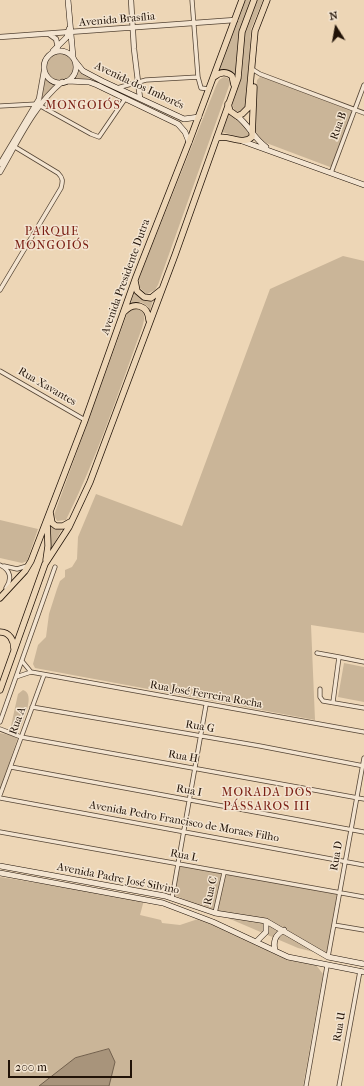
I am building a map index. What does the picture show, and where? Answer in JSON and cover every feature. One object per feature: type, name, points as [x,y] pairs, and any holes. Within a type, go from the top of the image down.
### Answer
[{"type":"main road","points":[[68,0],[75,71],[64,82],[51,80],[44,72],[46,59],[67,37],[70,31]]},
{"type":"main road","name":"Avenida Presidente Dutra","points":[[0,690],[45,564],[48,546],[47,519],[50,510],[85,420],[122,313],[199,117],[242,0]]},
{"type":"main road","points":[[254,0],[242,32],[239,72],[228,104],[230,111],[252,130],[259,142],[272,152]]},
{"type":"main road","points":[[242,141],[250,139],[252,130],[255,31],[267,0]]},
{"type":"main road","points":[[53,52],[64,51],[74,59]]},
{"type":"main road","name":"Avenida dos Imborés","points":[[74,59],[83,70],[117,88],[184,119],[199,117]]},
{"type":"main road","points":[[237,116],[242,114],[248,108],[254,71]]},
{"type":"main road","points":[[214,77],[221,73],[228,73],[233,78],[235,87]]},
{"type":"main road","name":"Avenida dos Imborés","points":[[64,82],[89,82],[125,98],[180,126],[189,142]]},
{"type":"main road","name":"Avenida Presidente Dutra","points":[[45,564],[73,519],[90,482],[150,322],[228,104]]},
{"type":"main road","points":[[180,126],[185,124],[184,119]]},
{"type":"main road","points":[[217,138],[222,136],[242,141],[364,185]]},
{"type":"main road","points":[[136,277],[135,285],[137,291],[144,297],[151,298],[157,294],[163,286]]},
{"type":"main road","points":[[122,313],[136,304],[148,312],[150,322]]},
{"type":"main road","points":[[50,510],[52,520],[56,526],[65,526],[73,519]]},
{"type":"main road","points":[[2,595],[28,566],[47,519]]},
{"type":"main road","points":[[0,632],[9,635],[12,640],[14,652]]},
{"type":"main road","name":"Avenida Padre José Silvino","points":[[0,866],[172,898],[215,913],[266,921],[284,930],[328,957],[364,964]]},
{"type":"main road","name":"Avenida Padre José Silvino","points":[[0,873],[163,903],[213,922],[298,960],[362,972]]},
{"type":"main road","points":[[256,942],[266,932],[266,921]]},
{"type":"main road","points":[[275,951],[274,940],[279,933],[284,930]]},
{"type":"street","points":[[131,0],[137,82],[140,98]]},
{"type":"street","points":[[192,0],[198,77],[201,88],[210,88]]},
{"type":"street","name":"Avenida Brasília","points":[[0,37],[235,20]]},
{"type":"street","points":[[47,33],[56,39],[58,47]]},
{"type":"street","points":[[254,71],[364,113]]},
{"type":"street","points":[[0,172],[38,104],[44,72]]},
{"type":"street","points":[[117,88],[137,82],[198,77]]},
{"type":"street","points":[[0,164],[38,104],[50,92],[64,82]]},
{"type":"street","name":"Rua B","points":[[332,173],[364,85]]},
{"type":"street","points":[[0,106],[38,104],[99,137],[103,134],[125,98]]},
{"type":"street","points":[[0,290],[61,188],[63,181],[62,176],[58,173],[15,147]]},
{"type":"street","name":"Rua Xavantes","points":[[0,371],[85,420]]},
{"type":"street","points":[[1,566],[17,569],[28,566]]},
{"type":"street","points":[[1,566],[8,571],[11,580],[2,595]]},
{"type":"street","points":[[0,722],[55,567]]},
{"type":"street","points":[[317,653],[364,662]]},
{"type":"street","points":[[333,702],[339,657]]},
{"type":"street","points":[[16,677],[31,672],[22,662]]},
{"type":"street","name":"Rua José Ferreira Rocha","points":[[31,672],[206,705],[364,732]]},
{"type":"street","name":"Rua A","points":[[0,795],[44,675]]},
{"type":"street","points":[[320,689],[321,699],[364,708]]},
{"type":"street","points":[[172,898],[188,800],[206,705]]},
{"type":"street","name":"Rua G","points":[[32,707],[72,712],[200,737],[260,746],[363,766]]},
{"type":"street","name":"Rua H","points":[[0,729],[21,737],[364,799]]},
{"type":"street","name":"Rua D","points":[[328,957],[364,758]]},
{"type":"street","name":"Rua I","points":[[11,767],[364,832]]},
{"type":"street","name":"Avenida Pedro Francisco de Moraes Filho","points":[[0,798],[364,865]]},
{"type":"street","name":"Rua L","points":[[0,832],[364,897]]},
{"type":"street","name":"Rua C","points":[[215,913],[224,873]]},
{"type":"street","points":[[334,925],[364,930]]},
{"type":"street","points":[[306,1086],[326,966]]},
{"type":"street","name":"Rua U","points":[[339,1086],[362,972]]},
{"type":"shaded area","points":[[245,0],[251,0],[238,38],[236,74],[226,69],[218,71]]},
{"type":"shaded area","points":[[257,0],[263,0],[251,29],[246,106],[239,112],[235,111],[232,105],[242,76],[244,34]]},
{"type":"shaded area","points":[[60,52],[70,56],[74,66],[70,76],[60,80],[50,76],[46,66],[50,56]]},
{"type":"shaded area","points":[[78,68],[183,121],[181,124],[92,81],[72,80]]},
{"type":"shaded area","points":[[261,76],[351,110],[352,113],[332,166],[330,167],[261,141],[257,135],[255,127],[254,111],[257,80]]},
{"type":"shaded area","points":[[224,77],[228,78],[230,83],[158,285],[155,290],[147,294],[140,288],[139,278],[216,86],[219,80]]},
{"type":"shaded area","points":[[45,78],[57,84],[41,99]]},
{"type":"shaded area","points":[[229,113],[249,127],[250,133],[248,136],[242,138],[222,132]]},
{"type":"shaded area","points":[[343,256],[364,261],[364,633],[311,625],[315,720],[35,668],[33,664],[38,645],[46,637],[49,614],[57,589],[60,581],[65,577],[65,570],[72,567],[77,559],[78,537],[96,494],[182,526],[270,289]]},
{"type":"shaded area","points":[[134,293],[141,299],[153,300],[150,310],[142,303],[131,303]]},
{"type":"shaded area","points":[[133,309],[141,310],[144,314],[142,328],[88,473],[66,520],[57,521],[54,515],[127,314]]},
{"type":"shaded area","points":[[0,520],[38,529],[27,561],[22,563],[0,558]]},
{"type":"shaded area","points":[[51,526],[62,529],[51,549]]},
{"type":"shaded area","points":[[344,663],[364,667],[364,702],[338,697]]},
{"type":"shaded area","points":[[23,690],[27,692],[29,702],[28,708],[20,729],[14,729],[11,726],[18,694]]},
{"type":"shaded area","points":[[0,733],[18,737],[0,790]]},
{"type":"shaded area","points":[[180,865],[337,894],[326,955],[298,948],[174,895]]},
{"type":"shaded area","points":[[0,877],[144,900],[140,915],[161,920],[162,923],[180,925],[201,918],[297,959],[316,965],[323,974],[303,1086],[0,1086]]},
{"type":"shaded area","points":[[109,1049],[115,1062],[109,1086],[39,1086],[75,1058]]},
{"type":"district","name":"MONGOIÓS","points":[[83,106]]},
{"type":"district","name":"PARQUE MONGOIÓS","points":[[52,239]]},
{"type":"district","name":"MORADA DOS PÁSSAROS III","points":[[267,800]]}]
